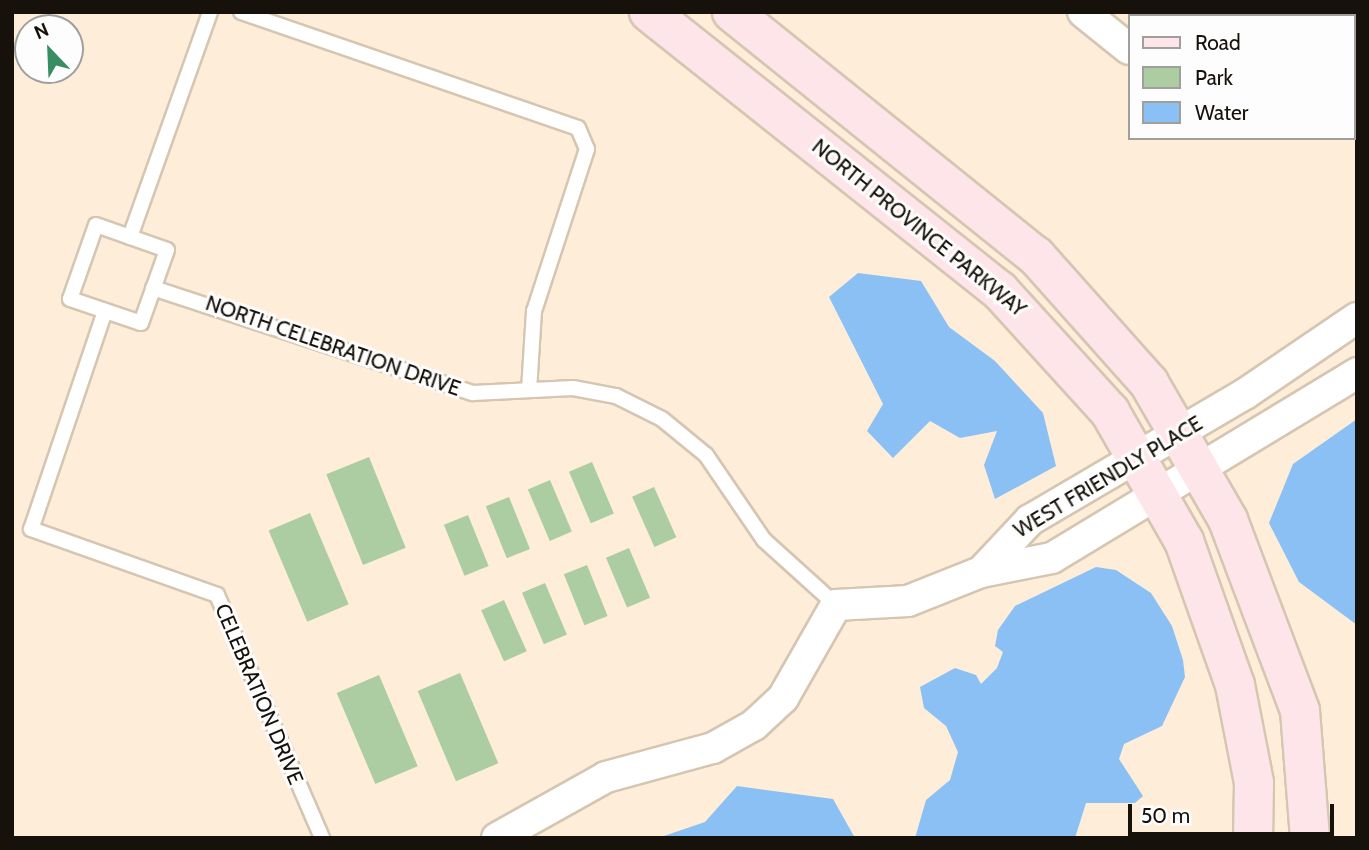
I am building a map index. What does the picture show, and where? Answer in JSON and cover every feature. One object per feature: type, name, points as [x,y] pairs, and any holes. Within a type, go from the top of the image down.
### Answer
[{"type":"street","name":"NORTH PROVINCE PARKWAY","points":[[649,12],[1000,291],[1077,370],[1140,456],[1184,541],[1235,685],[1254,783],[1253,838]]},
{"type":"street","points":[[732,12],[1036,256],[1114,337],[1181,432],[1203,470],[1252,579],[1300,711],[1310,838]]},
{"type":"street","points":[[1083,12],[1128,48]]},
{"type":"street","name":"WEST FRIENDLY PLACE","points":[[981,572],[1030,520],[1181,432],[1357,318]]},
{"type":"street","name":"WEST FRIENDLY PLACE","points":[[981,572],[1052,558],[1203,470],[1357,373]]},
{"type":"street","points":[[497,838],[606,777],[713,748],[754,725],[783,698],[836,605],[908,601],[981,572]]},
{"type":"lane","points":[[130,237],[211,12]]},
{"type":"lane","points":[[241,12],[578,128],[587,149],[534,311],[529,390]]},
{"type":"lane","points":[[96,225],[167,250],[153,288],[141,323],[70,299],[96,225]]},
{"type":"lane","name":"NORTH CELEBRATION DRIVE","points":[[153,288],[473,393],[573,388],[616,396],[662,419],[706,455],[764,540],[836,605]]},
{"type":"lane","name":"CELEBRATION DRIVE","points":[[106,311],[31,529],[217,595],[322,838]]},
{"type":"green space","points":[[369,457],[406,548],[363,565],[326,474]]},
{"type":"green space","points":[[592,462],[614,514],[591,523],[569,472]]},
{"type":"green space","points":[[550,480],[572,532],[550,541],[528,489]]},
{"type":"green space","points":[[654,487],[676,537],[654,547],[632,497]]},
{"type":"green space","points":[[509,497],[530,549],[507,558],[486,506]]},
{"type":"green space","points":[[310,513],[349,604],[307,622],[269,531]]},
{"type":"green space","points":[[468,515],[489,566],[464,576],[444,525]]},
{"type":"green space","points":[[629,548],[650,598],[627,607],[606,558]]},
{"type":"green space","points":[[587,565],[608,616],[584,625],[564,574]]},
{"type":"green space","points":[[545,583],[567,635],[544,644],[522,593]]},
{"type":"green space","points":[[504,600],[527,651],[504,661],[481,610]]},
{"type":"green space","points":[[460,673],[498,763],[456,781],[418,691]]},
{"type":"green space","points":[[379,675],[418,766],[375,784],[337,693]]},
{"type":"water","points":[[858,273],[921,281],[949,327],[995,361],[1043,413],[1056,466],[995,499],[984,465],[997,431],[960,438],[930,421],[893,458],[867,431],[883,404],[829,297]]},
{"type":"water","points":[[1357,419],[1357,625],[1299,582],[1269,523],[1293,464]]},
{"type":"water","points":[[1096,567],[1116,570],[1151,593],[1172,626],[1183,660],[1185,677],[1162,726],[1124,744],[1119,759],[1143,796],[1135,803],[1086,803],[1075,838],[915,838],[926,800],[950,780],[958,752],[946,726],[924,708],[920,687],[955,668],[976,675],[981,684],[997,668],[1003,652],[995,646],[998,630],[1015,606]]},
{"type":"water","points":[[737,786],[833,799],[855,838],[658,838],[705,822]]}]
